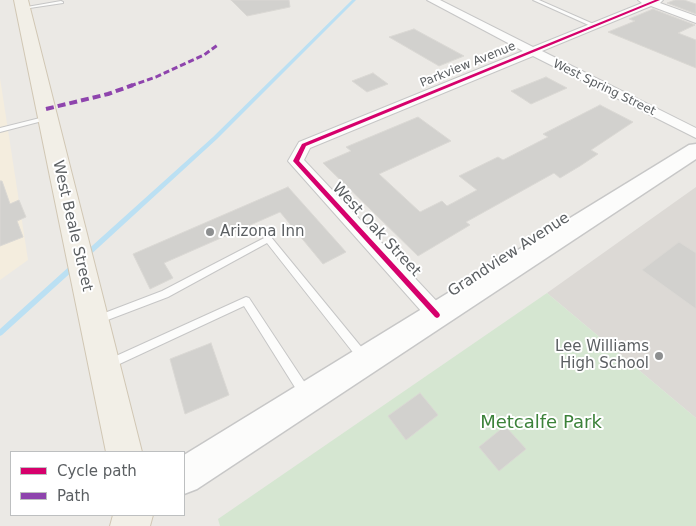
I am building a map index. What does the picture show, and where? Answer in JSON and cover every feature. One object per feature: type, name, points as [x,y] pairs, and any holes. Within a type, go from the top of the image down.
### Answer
[{"type":"main road","name":"West Beale Street","points":[[22,4],[124,451]]},
{"type":"main road","name":"Grandview Avenue","points":[[185,475],[696,150]]},
{"type":"street","name":"West Spring Street","points":[[432,0],[531,52],[696,134]]},
{"type":"street","name":"Parkview Avenue","points":[[296,161],[304,146],[651,1]]},
{"type":"street","points":[[651,1],[696,20]]},
{"type":"street","name":"West Oak Street","points":[[296,161],[437,315]]},
{"type":"lane","points":[[534,0],[595,26]]},
{"type":"lane","points":[[22,4],[62,3]]},
{"type":"lane","points":[[0,130],[48,118]]},
{"type":"lane","points":[[92,312],[165,294],[268,239],[366,361]]},
{"type":"lane","points":[[105,366],[246,301],[308,397]]},
{"type":"shaded area","points":[[0,78],[28,260],[0,280]]},
{"type":"shaded area","name":"Lee Williams High School","points":[[696,187],[696,418],[547,293]]},
{"type":"green space","name":"Metcalfe Park","points":[[547,293],[696,418],[696,526],[220,526],[218,519]]},
{"type":"building","points":[[231,0],[289,0],[290,7],[247,16]]},
{"type":"building","points":[[675,0],[684,0],[696,4],[696,14],[667,3]]},
{"type":"building","points":[[653,9],[695,25],[678,33],[696,40],[696,68],[608,32],[635,21],[629,19]]},
{"type":"building","points":[[414,29],[464,56],[439,66],[389,37]]},
{"type":"building","points":[[373,73],[388,84],[367,92],[352,81]]},
{"type":"building","points":[[546,77],[567,88],[531,104],[511,91]]},
{"type":"building","points":[[600,105],[633,122],[591,150],[598,154],[580,166],[560,178],[554,173],[466,222],[470,225],[418,256],[323,163],[351,151],[346,147],[418,117],[451,141],[379,174],[420,212],[442,201],[447,206],[477,190],[459,176],[498,157],[503,160],[548,137],[543,134]]},
{"type":"building","points":[[0,181],[2,181],[10,204],[19,200],[26,217],[17,221],[23,237],[0,246]]},
{"type":"building","name":"Arizona Inn","points":[[288,187],[346,252],[323,264],[280,212],[164,263],[173,278],[150,289],[133,254]]},
{"type":"building","points":[[679,242],[696,253],[696,309],[642,270]]},
{"type":"building","points":[[211,343],[229,395],[185,414],[170,359]]},
{"type":"building","points":[[420,393],[438,415],[406,440],[388,416]]},
{"type":"building","points":[[505,426],[526,449],[499,471],[479,447]]},
{"type":"waterway","points":[[85,256],[215,138],[354,0]]},
{"type":"waterway","points":[[0,333],[74,266]]},
{"type":"marked path","points":[[46,109],[108,94],[156,77],[204,55],[219,44]]},
{"type":"cycle path","points":[[437,315],[296,161],[304,145],[658,0]]},
{"type":"place","name":"Arizona Inn","points":[[210,232]]},
{"type":"place","name":"Lee Williams High School","points":[[659,356]]}]
